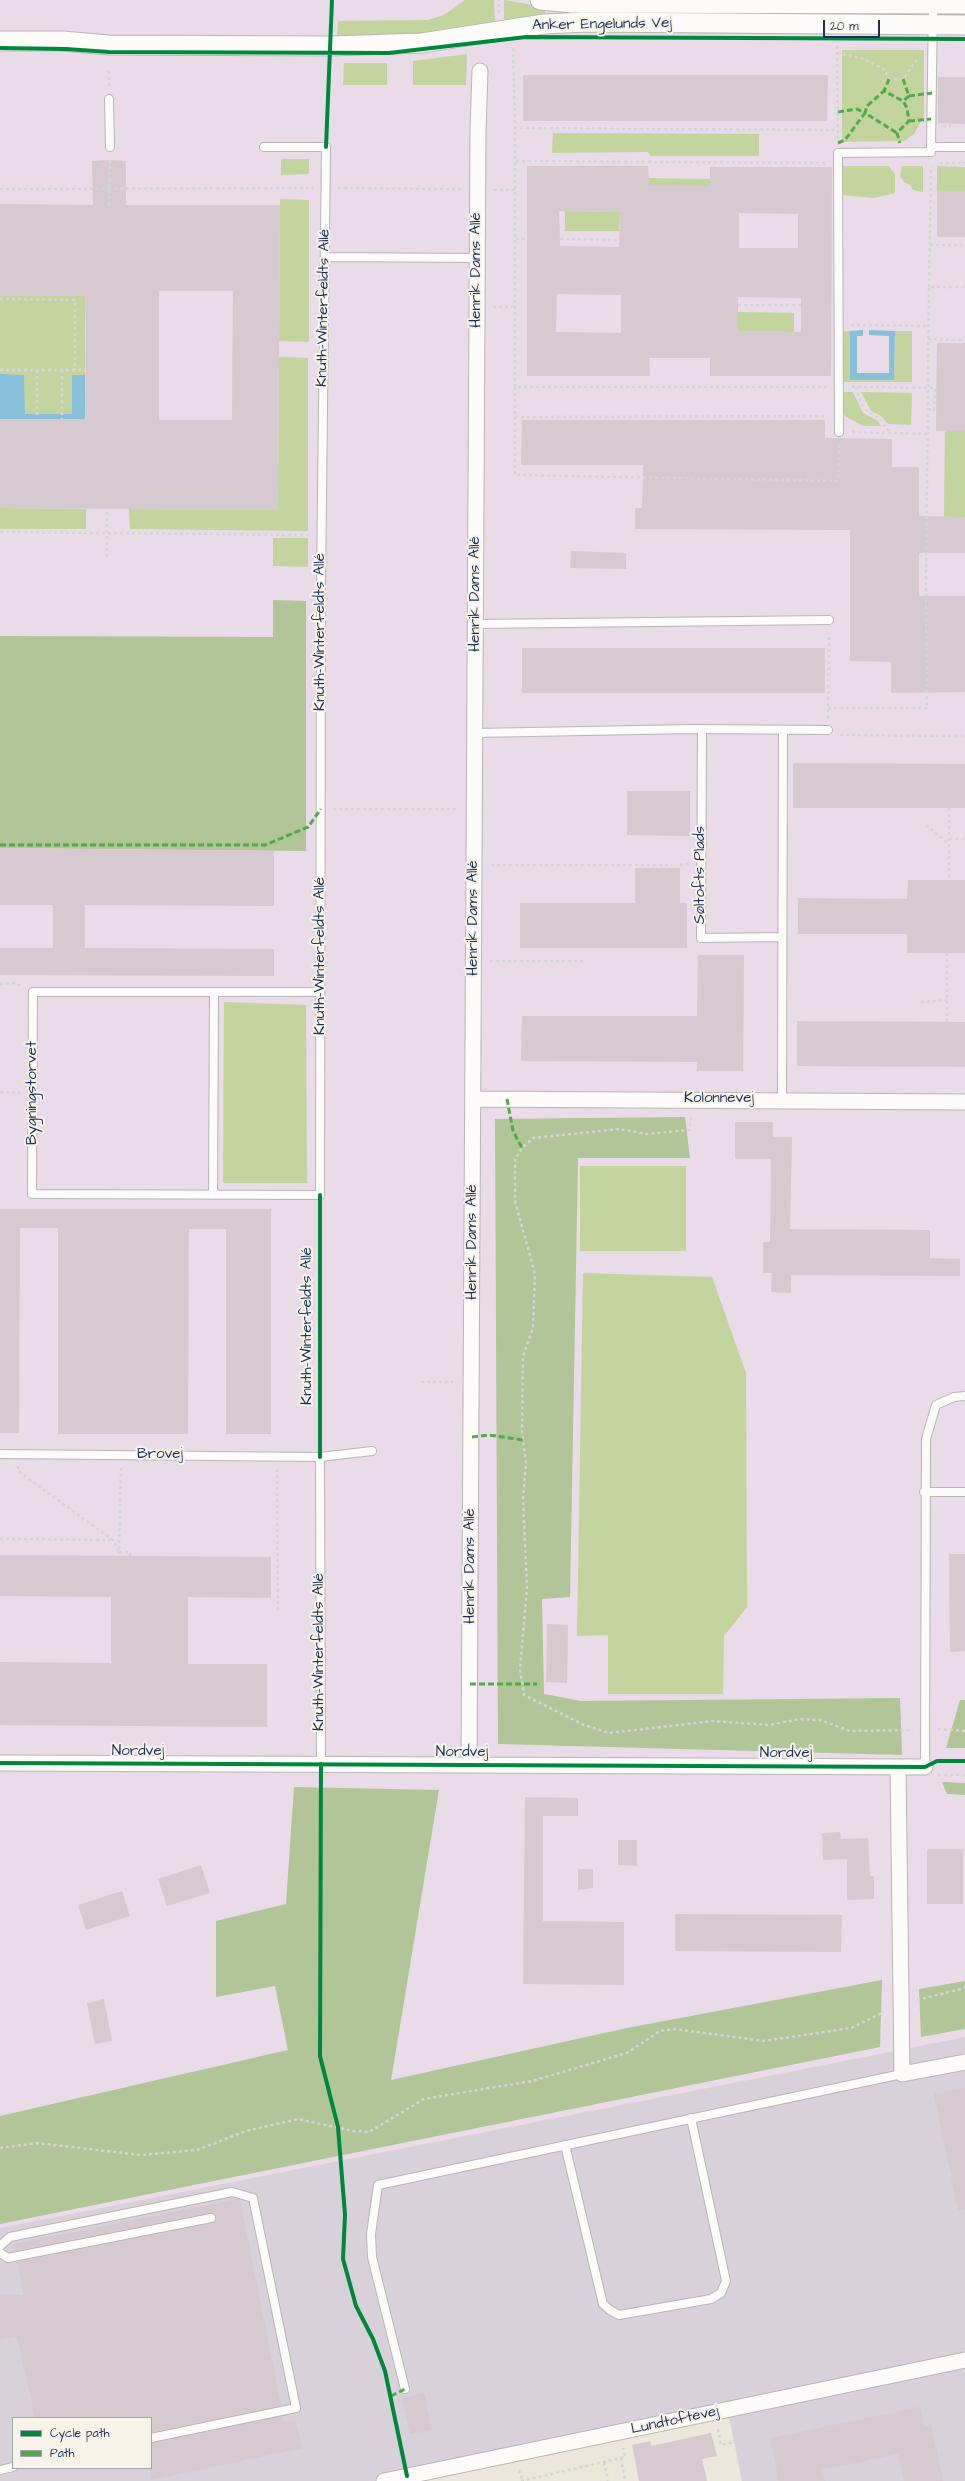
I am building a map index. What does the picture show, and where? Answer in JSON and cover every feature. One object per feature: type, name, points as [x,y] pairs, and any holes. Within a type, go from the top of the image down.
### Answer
[{"type":"street","name":"Anker Engelunds Vej","points":[[540,0],[573,3],[965,4]]},
{"type":"street","name":"Anker Engelunds Vej","points":[[0,41],[62,41],[109,45],[331,46],[422,43],[544,24],[573,23],[965,25]]},
{"type":"street","name":"Henrik Dams Allé","points":[[469,1765],[476,733],[477,258],[480,71]]},
{"type":"street","name":"Kolonnevej","points":[[473,1099],[693,1099],[965,1102]]},
{"type":"street","name":"Nordvej","points":[[0,1763],[925,1767]]},
{"type":"street","points":[[898,1767],[902,2074],[965,2062]]},
{"type":"street","name":"Lundtoftevej","points":[[384,2481],[965,2360]]},
{"type":"lane","points":[[839,432],[838,153],[931,152],[933,4]]},
{"type":"lane","points":[[109,99],[110,147]]},
{"type":"lane","name":"Knuth-Winterfeldts Allé","points":[[264,147],[326,147],[322,535],[320,1195]]},
{"type":"lane","points":[[931,147],[965,147]]},
{"type":"lane","points":[[325,257],[477,258]]},
{"type":"lane","points":[[476,624],[829,620]]},
{"type":"lane","points":[[476,733],[702,729],[828,730]]},
{"type":"lane","name":"Søltofts Plads","points":[[702,729],[701,938],[782,937]]},
{"type":"lane","points":[[782,1100],[783,730]]},
{"type":"lane","points":[[33,992],[320,992]]},
{"type":"lane","name":"Bygningstorvet","points":[[33,992],[32,1194],[320,1195]]},
{"type":"lane","points":[[213,1195],[214,992]]},
{"type":"lane","points":[[925,1767],[924,1492],[926,1439],[936,1405],[954,1397],[965,1396]]},
{"type":"lane","name":"Brovej","points":[[0,1454],[320,1457],[372,1451]]},
{"type":"lane","name":"Knuth-Winterfeldts Allé","points":[[320,1457],[321,1764]]},
{"type":"lane","points":[[924,1492],[965,1492]]},
{"type":"lane","points":[[405,2389],[372,2257],[371,2234],[378,2186],[564,2145],[902,2074]]},
{"type":"lane","points":[[564,2145],[603,2304],[619,2315],[711,2298],[721,2293],[726,2281],[692,2118]]},
{"type":"lane","points":[[0,2246],[10,2236],[232,2192],[253,2198],[296,2408],[152,2438]]},
{"type":"lane","points":[[0,2253],[8,2258],[211,2218]]},
{"type":"lane","points":[[0,2470],[12,2467]]},
{"type":"path","points":[[513,46],[516,161],[515,475],[838,481],[839,432],[928,434]]},
{"type":"path","points":[[837,46],[838,153]]},
{"type":"path","points":[[837,53],[864,59],[884,69],[889,79],[902,79],[920,56],[932,46]]},
{"type":"path","points":[[109,68],[109,99]]},
{"type":"path","points":[[944,126],[950,126],[950,124]]},
{"type":"path","points":[[515,128],[838,130]]},
{"type":"path","points":[[109,205],[110,160]]},
{"type":"path","points":[[516,161],[838,163]]},
{"type":"path","points":[[828,708],[927,708],[928,326],[931,163],[965,163]]},
{"type":"path","points":[[0,189],[326,188],[478,190]]},
{"type":"path","points":[[516,239],[527,239]]},
{"type":"path","points":[[560,239],[619,240]]},
{"type":"path","points":[[930,245],[965,245]]},
{"type":"path","points":[[929,287],[965,287]]},
{"type":"path","points":[[0,299],[75,300],[75,370]]},
{"type":"path","points":[[738,305],[801,305]]},
{"type":"path","points":[[493,307],[515,307]]},
{"type":"path","points":[[839,325],[928,326]]},
{"type":"path","points":[[928,340],[965,340]]},
{"type":"path","points":[[0,370],[85,370]]},
{"type":"path","points":[[37,370],[37,418]]},
{"type":"path","points":[[62,370],[62,419]]},
{"type":"path","points":[[515,386],[936,388],[934,410],[928,409]]},
{"type":"path","points":[[856,387],[861,402],[866,410],[880,419],[890,433]]},
{"type":"path","points":[[515,416],[839,416]]},
{"type":"path","points":[[107,508],[107,557]]},
{"type":"path","points":[[0,532],[322,535]]},
{"type":"path","points":[[829,620],[828,730],[834,735],[965,736]]},
{"type":"path","points":[[321,810],[456,808]]},
{"type":"path","points":[[949,808],[949,880]]},
{"type":"path","points":[[926,825],[949,844]]},
{"type":"path","points":[[949,839],[965,839]]},
{"type":"path","points":[[474,865],[672,865]]},
{"type":"path","points":[[947,953],[947,1022]]},
{"type":"path","points":[[474,961],[584,961]]},
{"type":"path","points":[[0,984],[16,983],[33,992]]},
{"type":"path","points":[[921,1002],[947,1000]]},
{"type":"path","points":[[0,1092],[33,1093]]},
{"type":"path","points":[[693,1099],[689,1130],[647,1134],[619,1129],[533,1138],[522,1148],[516,1159],[515,1201],[536,1274],[533,1328],[523,1356],[522,1431],[526,1463],[523,1499],[527,1587],[520,1670],[524,1695],[584,1725],[609,1733],[713,1722],[769,1725],[800,1719],[820,1720],[850,1732],[924,1729],[965,1732]]},
{"type":"path","points":[[421,1382],[453,1381]]},
{"type":"path","points":[[18,1454],[18,1471],[113,1540],[119,1552]]},
{"type":"path","points":[[119,1552],[122,1455]]},
{"type":"path","points":[[277,1456],[278,1611]]},
{"type":"path","points":[[0,1539],[113,1540]]},
{"type":"path","points":[[119,1552],[130,1552],[130,1556]]},
{"type":"path","points":[[925,1767],[936,1775],[965,1775]]},
{"type":"path","points":[[0,2148],[37,2143],[141,2155],[197,2150],[246,2131],[298,2120],[369,2132],[424,2099],[532,2081],[627,2053],[660,2031],[675,2029],[764,2041],[851,2028],[902,2004],[965,1988]]},
{"type":"path","points":[[336,2120],[339,2134]]},
{"type":"path","points":[[0,2347],[11,2344],[26,2417]]},
{"type":"path","points":[[717,2424],[721,2445],[741,2441]]},
{"type":"path","points":[[621,2458],[625,2481]]},
{"type":"path","points":[[604,2462],[608,2481]]},
{"type":"shaded area","points":[[0,0],[965,0],[965,2037],[0,2228]]},
{"type":"shaded area","points":[[965,2037],[965,2481],[742,2481],[729,2417],[417,2481],[0,2481],[0,2228]]},
{"type":"green space","points":[[465,0],[494,0],[495,24],[442,34],[337,40],[338,21],[428,20],[444,15]]},
{"type":"green space","points":[[504,0],[545,7],[545,18],[504,23]]},
{"type":"green space","points":[[649,29],[830,31],[830,34],[649,33]]},
{"type":"green space","points":[[842,50],[924,50],[924,116],[914,134],[904,141],[842,142]]},
{"type":"green space","points":[[467,54],[466,85],[413,85],[413,61]]},
{"type":"green space","points":[[344,63],[387,63],[387,85],[343,85]]},
{"type":"green space","points":[[553,133],[759,134],[759,156],[651,156],[648,152],[552,153]]},
{"type":"green space","points":[[281,159],[309,159],[309,174],[281,175]]},
{"type":"green space","points":[[842,166],[889,166],[895,174],[895,193],[874,198],[842,195]]},
{"type":"green space","points":[[902,166],[923,166],[923,192],[913,190],[910,185],[904,182],[900,176]]},
{"type":"green space","points":[[937,166],[965,167],[965,191],[937,191]]},
{"type":"green space","points":[[648,178],[710,179],[710,186],[648,186]]},
{"type":"green space","points":[[280,199],[309,200],[309,342],[279,341]]},
{"type":"green space","points":[[565,211],[620,212],[619,231],[565,231]]},
{"type":"green space","points":[[0,296],[85,296],[85,419],[0,419]]},
{"type":"green space","points":[[738,312],[794,313],[794,332],[738,331]]},
{"type":"green space","points":[[841,331],[850,331],[850,380],[894,380],[895,331],[912,331],[912,382],[841,382]]},
{"type":"green space","points":[[279,357],[308,358],[308,531],[130,529],[129,509],[278,510]]},
{"type":"green space","points":[[841,392],[853,392],[863,413],[878,421],[881,426],[863,426],[845,416],[841,408]]},
{"type":"green space","points":[[861,392],[912,393],[911,425],[888,424],[881,416],[871,411]]},
{"type":"green space","points":[[945,431],[965,431],[965,517],[944,517]]},
{"type":"green space","points":[[0,508],[86,509],[86,529],[0,529]]},
{"type":"green space","points":[[273,538],[308,538],[308,567],[273,566]]},
{"type":"green space","points":[[273,600],[306,601],[306,851],[0,848],[0,636],[273,637]]},
{"type":"green space","points":[[224,1002],[306,1005],[307,1183],[223,1183]]},
{"type":"green space","points":[[685,1117],[690,1158],[578,1158],[570,1597],[542,1599],[544,1694],[581,1701],[900,1698],[902,1755],[498,1744],[495,1119]]},
{"type":"green space","points":[[580,1166],[686,1166],[686,1251],[580,1251]]},
{"type":"green space","points":[[583,1273],[712,1277],[746,1373],[747,1607],[724,1636],[723,1694],[608,1694],[608,1635],[577,1636]]},
{"type":"green space","points":[[960,1700],[965,1700],[965,1748],[946,1748]]},
{"type":"green space","points":[[942,1782],[965,1783],[965,1795],[947,1794]]},
{"type":"green space","points":[[294,1787],[439,1790],[391,2080],[627,2028],[882,1980],[880,2047],[0,2224],[0,2116],[288,2050],[275,1986],[216,1997],[216,1921],[286,1904]]},
{"type":"green space","points":[[965,1981],[965,2029],[921,2037],[919,1989]]},
{"type":"water","points":[[863,330],[863,336],[857,336],[857,373],[889,373],[889,336],[869,335],[869,330],[895,331],[894,380],[850,380],[850,331]]},
{"type":"water","points":[[0,374],[24,375],[25,414],[72,414],[72,375],[85,375],[85,419],[0,419]]},
{"type":"building","points":[[523,75],[828,75],[827,121],[523,121]]},
{"type":"building","points":[[938,77],[965,77],[965,124],[938,123]]},
{"type":"building","points":[[92,161],[126,161],[126,205],[280,205],[278,510],[0,508],[0,419],[85,419],[86,327],[85,296],[0,296],[0,204],[93,205]],"holes":[[[159,291],[233,291],[232,420],[159,420]]]},
{"type":"building","points":[[527,166],[648,166],[649,186],[710,186],[710,167],[832,167],[831,376],[710,376],[710,358],[649,358],[650,376],[527,376]],"holes":[[[559,211],[620,212],[619,247],[560,246]],[[739,213],[798,214],[798,248],[739,248]],[[557,294],[621,295],[621,333],[556,332]],[[738,297],[801,298],[801,332],[738,331]]]},
{"type":"building","points":[[937,191],[965,191],[965,237],[937,237]]},
{"type":"building","points":[[937,343],[965,343],[965,431],[936,431]]},
{"type":"building","points":[[522,420],[825,420],[825,438],[892,439],[892,467],[919,467],[919,516],[965,517],[965,553],[919,553],[919,596],[965,596],[965,692],[891,693],[891,662],[850,661],[850,530],[635,529],[635,508],[642,508],[643,465],[521,465]]},
{"type":"building","points":[[571,551],[626,553],[626,569],[570,568]]},
{"type":"building","points":[[522,648],[825,648],[825,693],[522,693]]},
{"type":"building","points":[[793,763],[965,764],[965,808],[793,808]]},
{"type":"building","points":[[627,791],[690,791],[690,836],[627,835]]},
{"type":"building","points":[[0,848],[274,851],[274,906],[85,905],[85,948],[274,949],[274,976],[0,975],[0,948],[53,948],[53,905],[0,905]]},
{"type":"building","points":[[635,868],[680,868],[680,903],[687,903],[687,948],[520,948],[520,903],[635,903]]},
{"type":"building","points":[[908,880],[965,880],[965,953],[907,953],[907,934],[798,934],[798,898],[907,899]]},
{"type":"building","points":[[698,955],[744,955],[743,1071],[697,1071],[697,1062],[521,1061],[522,1016],[697,1016]]},
{"type":"building","points":[[797,1021],[965,1022],[965,1067],[797,1066]]},
{"type":"building","points":[[735,1122],[773,1122],[773,1137],[792,1137],[790,1229],[930,1230],[930,1258],[960,1259],[960,1276],[791,1275],[791,1293],[771,1292],[772,1273],[763,1273],[763,1242],[770,1242],[771,1159],[735,1159]]},
{"type":"building","points":[[0,1209],[271,1209],[271,1434],[226,1434],[226,1229],[189,1229],[188,1434],[58,1434],[58,1228],[20,1228],[19,1433],[0,1433]]},
{"type":"building","points":[[949,1554],[965,1554],[965,1651],[950,1652]]},
{"type":"building","points":[[0,1555],[271,1557],[271,1598],[188,1597],[188,1664],[267,1664],[267,1727],[0,1725],[0,1662],[111,1663],[111,1597],[0,1596]]},
{"type":"building","points":[[547,1624],[568,1625],[567,1683],[546,1682]]},
{"type":"building","points":[[525,1797],[578,1798],[578,1816],[543,1816],[543,1921],[624,1922],[624,1985],[523,1984]]},
{"type":"building","points":[[840,1832],[841,1839],[868,1838],[870,1876],[874,1876],[874,1899],[847,1900],[847,1859],[823,1860],[822,1833]]},
{"type":"building","points":[[618,1840],[637,1840],[637,1866],[618,1865]]},
{"type":"building","points":[[927,1849],[963,1849],[963,1904],[927,1904]]},
{"type":"building","points":[[201,1865],[210,1893],[167,1906],[158,1879]]},
{"type":"building","points":[[578,1869],[593,1869],[593,1888],[578,1890]]},
{"type":"building","points":[[122,1891],[130,1916],[86,1930],[78,1905]]},
{"type":"building","points":[[675,1914],[842,1915],[841,1952],[675,1951]]},
{"type":"building","points":[[104,1999],[112,2041],[95,2044],[87,2003]]},
{"type":"building","points":[[965,2088],[965,2209],[958,2210],[934,2094]]},
{"type":"building","points":[[237,2199],[240,2200],[281,2406],[152,2432],[152,2417],[35,2417],[17,2336],[0,2340],[0,2295],[24,2295],[17,2262],[212,2223],[216,2217],[210,2213],[14,2251],[12,2244]]},
{"type":"building","points":[[424,2393],[432,2430],[410,2434],[402,2398]]},
{"type":"building","points":[[920,2407],[924,2426],[931,2424],[943,2481],[904,2481],[898,2454],[822,2470],[825,2481],[779,2481],[770,2438]]},
{"type":"building","points":[[283,2416],[284,2422],[296,2420],[302,2448],[151,2480],[152,2443]]},
{"type":"building","points":[[711,2433],[717,2456],[702,2459],[707,2481],[639,2481],[632,2445],[650,2441],[651,2446]]},
{"type":"marked path","points":[[889,79],[884,91],[903,101],[907,108],[909,121],[897,133],[900,143]]},
{"type":"marked path","points":[[903,79],[909,96],[903,101]]},
{"type":"marked path","points":[[838,112],[857,109],[865,113],[867,106],[884,91]]},
{"type":"marked path","points":[[909,96],[932,93]]},
{"type":"marked path","points":[[838,143],[845,140],[865,113],[897,133]]},
{"type":"marked path","points":[[909,121],[931,119]]},
{"type":"marked path","points":[[0,845],[265,845],[308,827],[321,809]]},
{"type":"marked path","points":[[507,1099],[513,1131],[522,1148]]},
{"type":"marked path","points":[[472,1437],[489,1435],[523,1440]]},
{"type":"marked path","points":[[470,1684],[537,1684]]},
{"type":"marked path","points":[[391,2396],[405,2389]]},
{"type":"cycle path","points":[[326,147],[332,0]]},
{"type":"cycle path","points":[[0,48],[66,49],[109,52],[389,53],[526,37],[965,39]]},
{"type":"cycle path","points":[[320,1195],[320,1457]]},
{"type":"cycle path","points":[[0,1763],[925,1767],[937,1761],[965,1761]]},
{"type":"cycle path","points":[[321,1764],[320,2056],[338,2127],[345,2215],[343,2259],[356,2306],[373,2339],[385,2371],[407,2476]]}]
